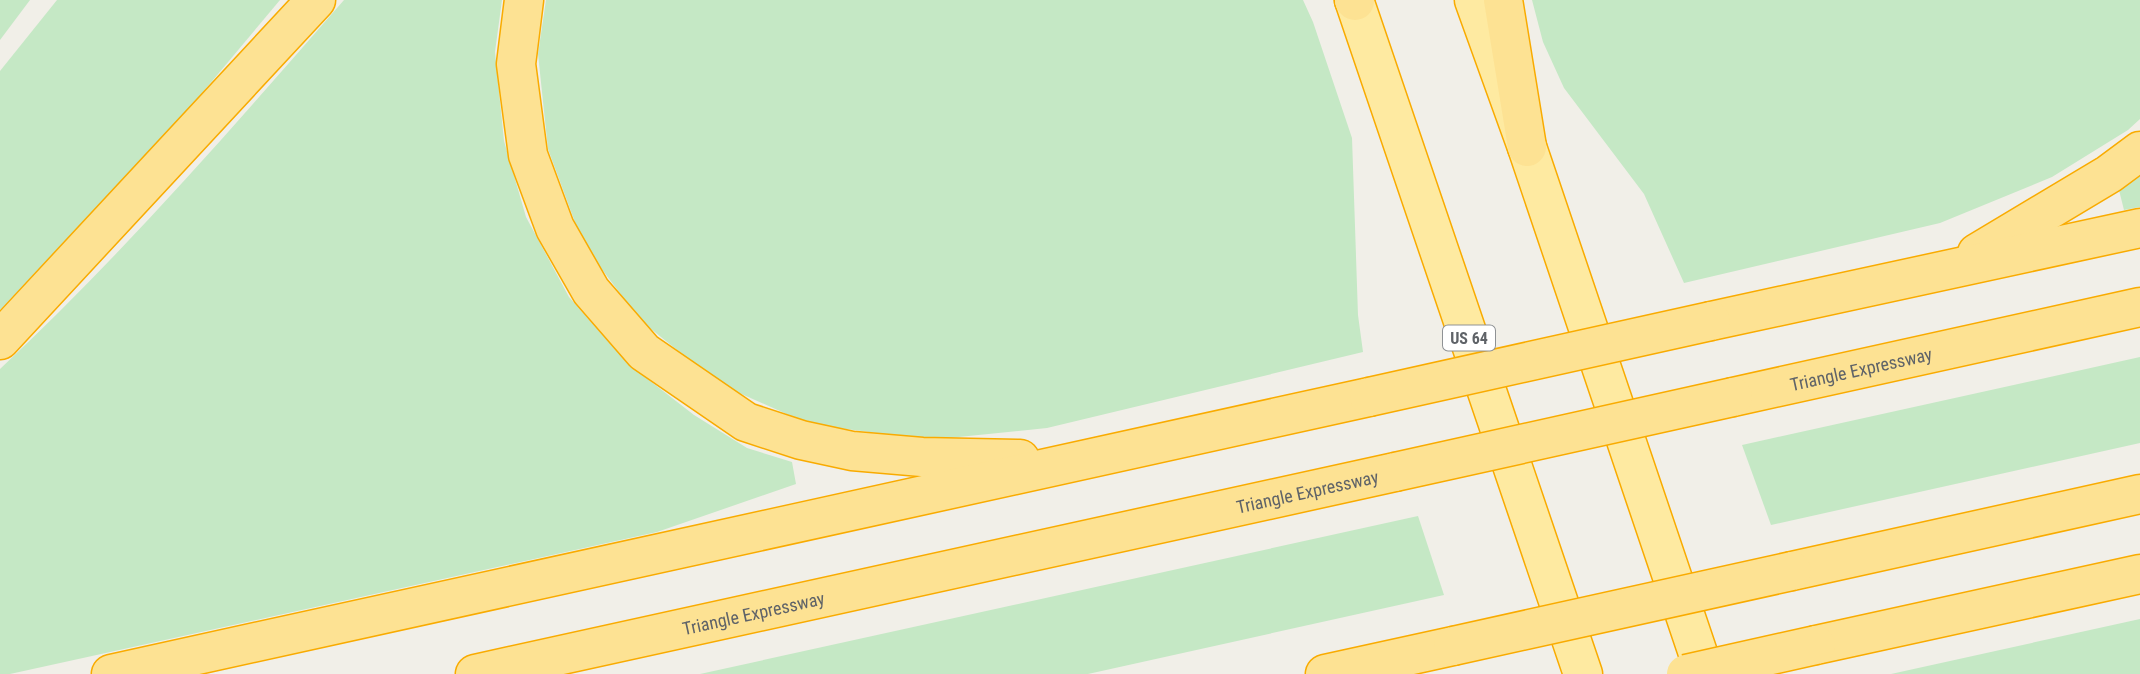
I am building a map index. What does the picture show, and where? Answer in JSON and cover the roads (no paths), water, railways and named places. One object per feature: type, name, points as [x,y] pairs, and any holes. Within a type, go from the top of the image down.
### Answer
[{"type":"highway","points":[[0,340],[316,0]]},
{"type":"highway","points":[[524,0],[516,64],[528,155],[555,228],[591,291],[644,352],[746,422],[801,440],[852,451],[922,457],[1080,461]]},
{"type":"highway","name":"US 64","points":[[1354,0],[1583,674]]},
{"type":"highway","points":[[1474,0],[1527,146],[1705,674]]},
{"type":"highway","points":[[1503,0],[1527,146]]},
{"type":"highway","points":[[1948,270],[2109,174],[2140,151]]},
{"type":"highway","points":[[111,674],[2140,228]]},
{"type":"highway","name":"Triangle Expressway","points":[[475,674],[2140,307]]},
{"type":"highway","points":[[1325,674],[2140,494]]},
{"type":"highway","points":[[1686,674],[2137,576]]}]
